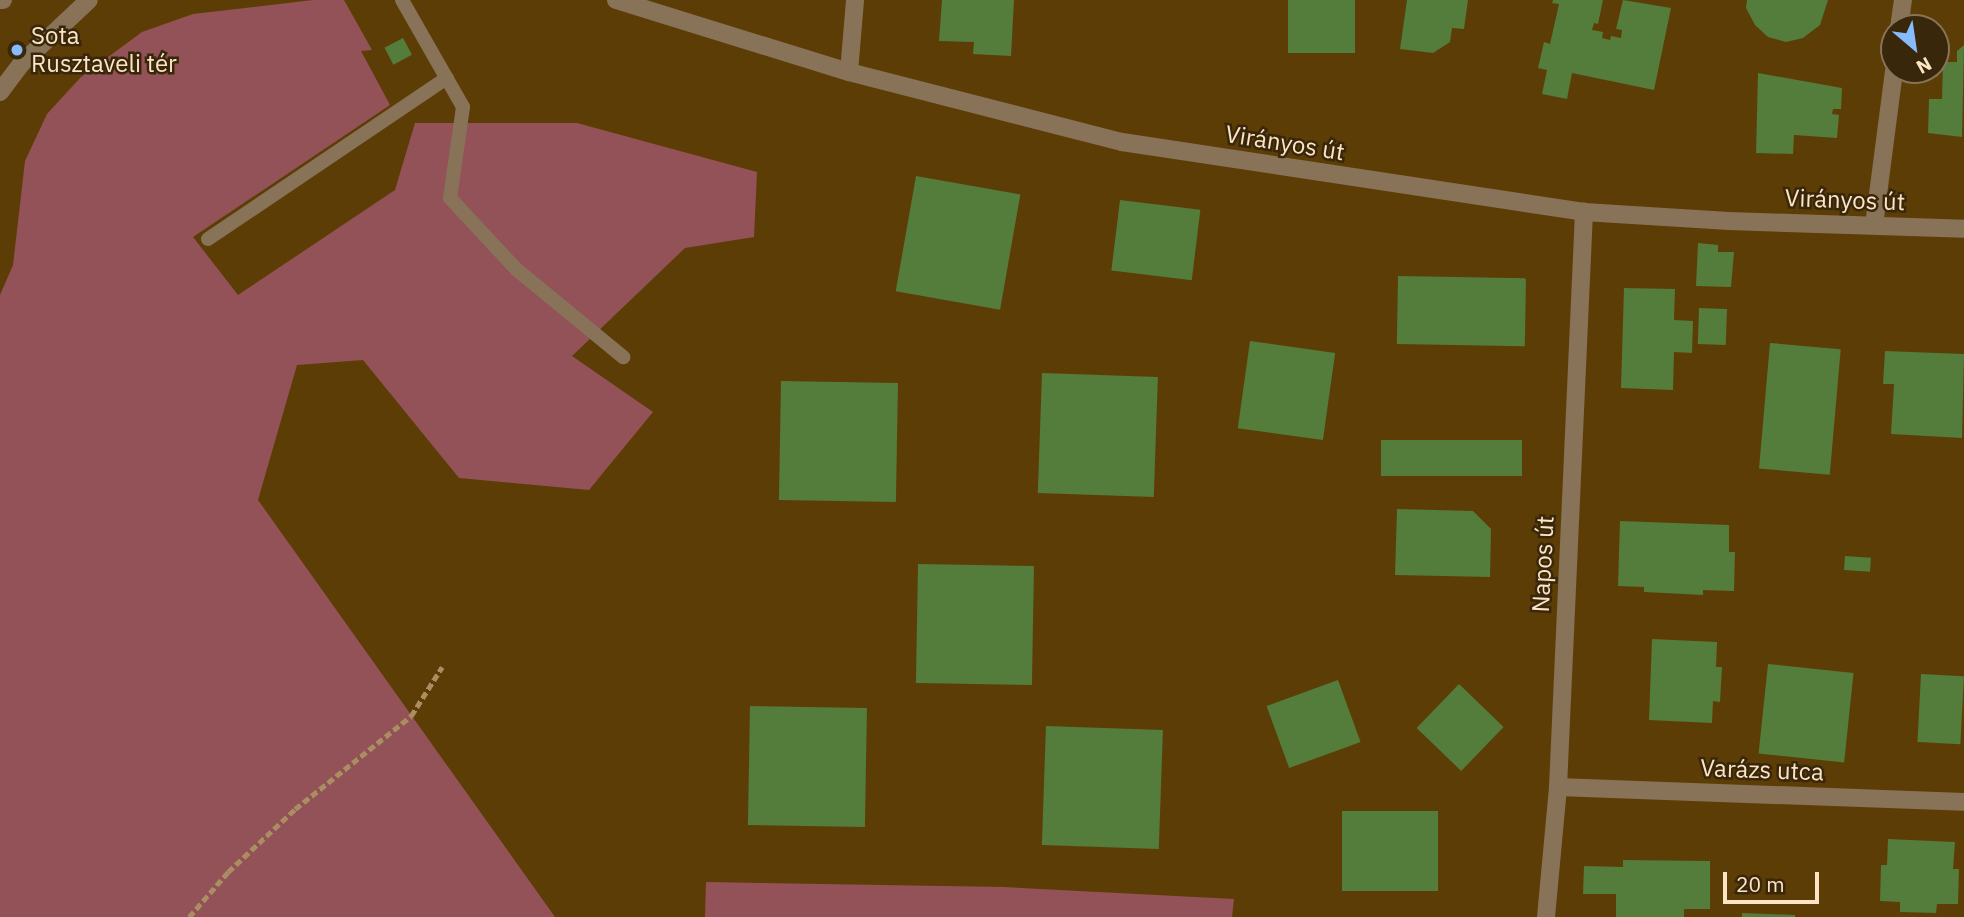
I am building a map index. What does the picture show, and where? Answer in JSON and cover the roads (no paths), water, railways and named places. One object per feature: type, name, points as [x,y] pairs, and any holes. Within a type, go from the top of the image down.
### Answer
[{"type":"street","points":[[0,92],[30,55],[89,0]]},
{"type":"street","name":"Virányos út","points":[[616,0],[849,72],[1122,142],[1584,212],[1729,222],[1964,229]]},
{"type":"street","points":[[849,72],[855,0]]},
{"type":"street","points":[[1874,225],[1892,84]]},
{"type":"street","name":"Napos út","points":[[1546,917],[1558,787],[1584,212]]},
{"type":"street","name":"Varázs utca","points":[[1558,787],[1964,802]]},
{"type":"lane","points":[[402,0],[463,107],[450,198],[516,269],[623,357]]},
{"type":"lane","points":[[208,239],[447,78]]},
{"type":"place","name":"Sota Rusztaveli tér","points":[[17,50]]}]
